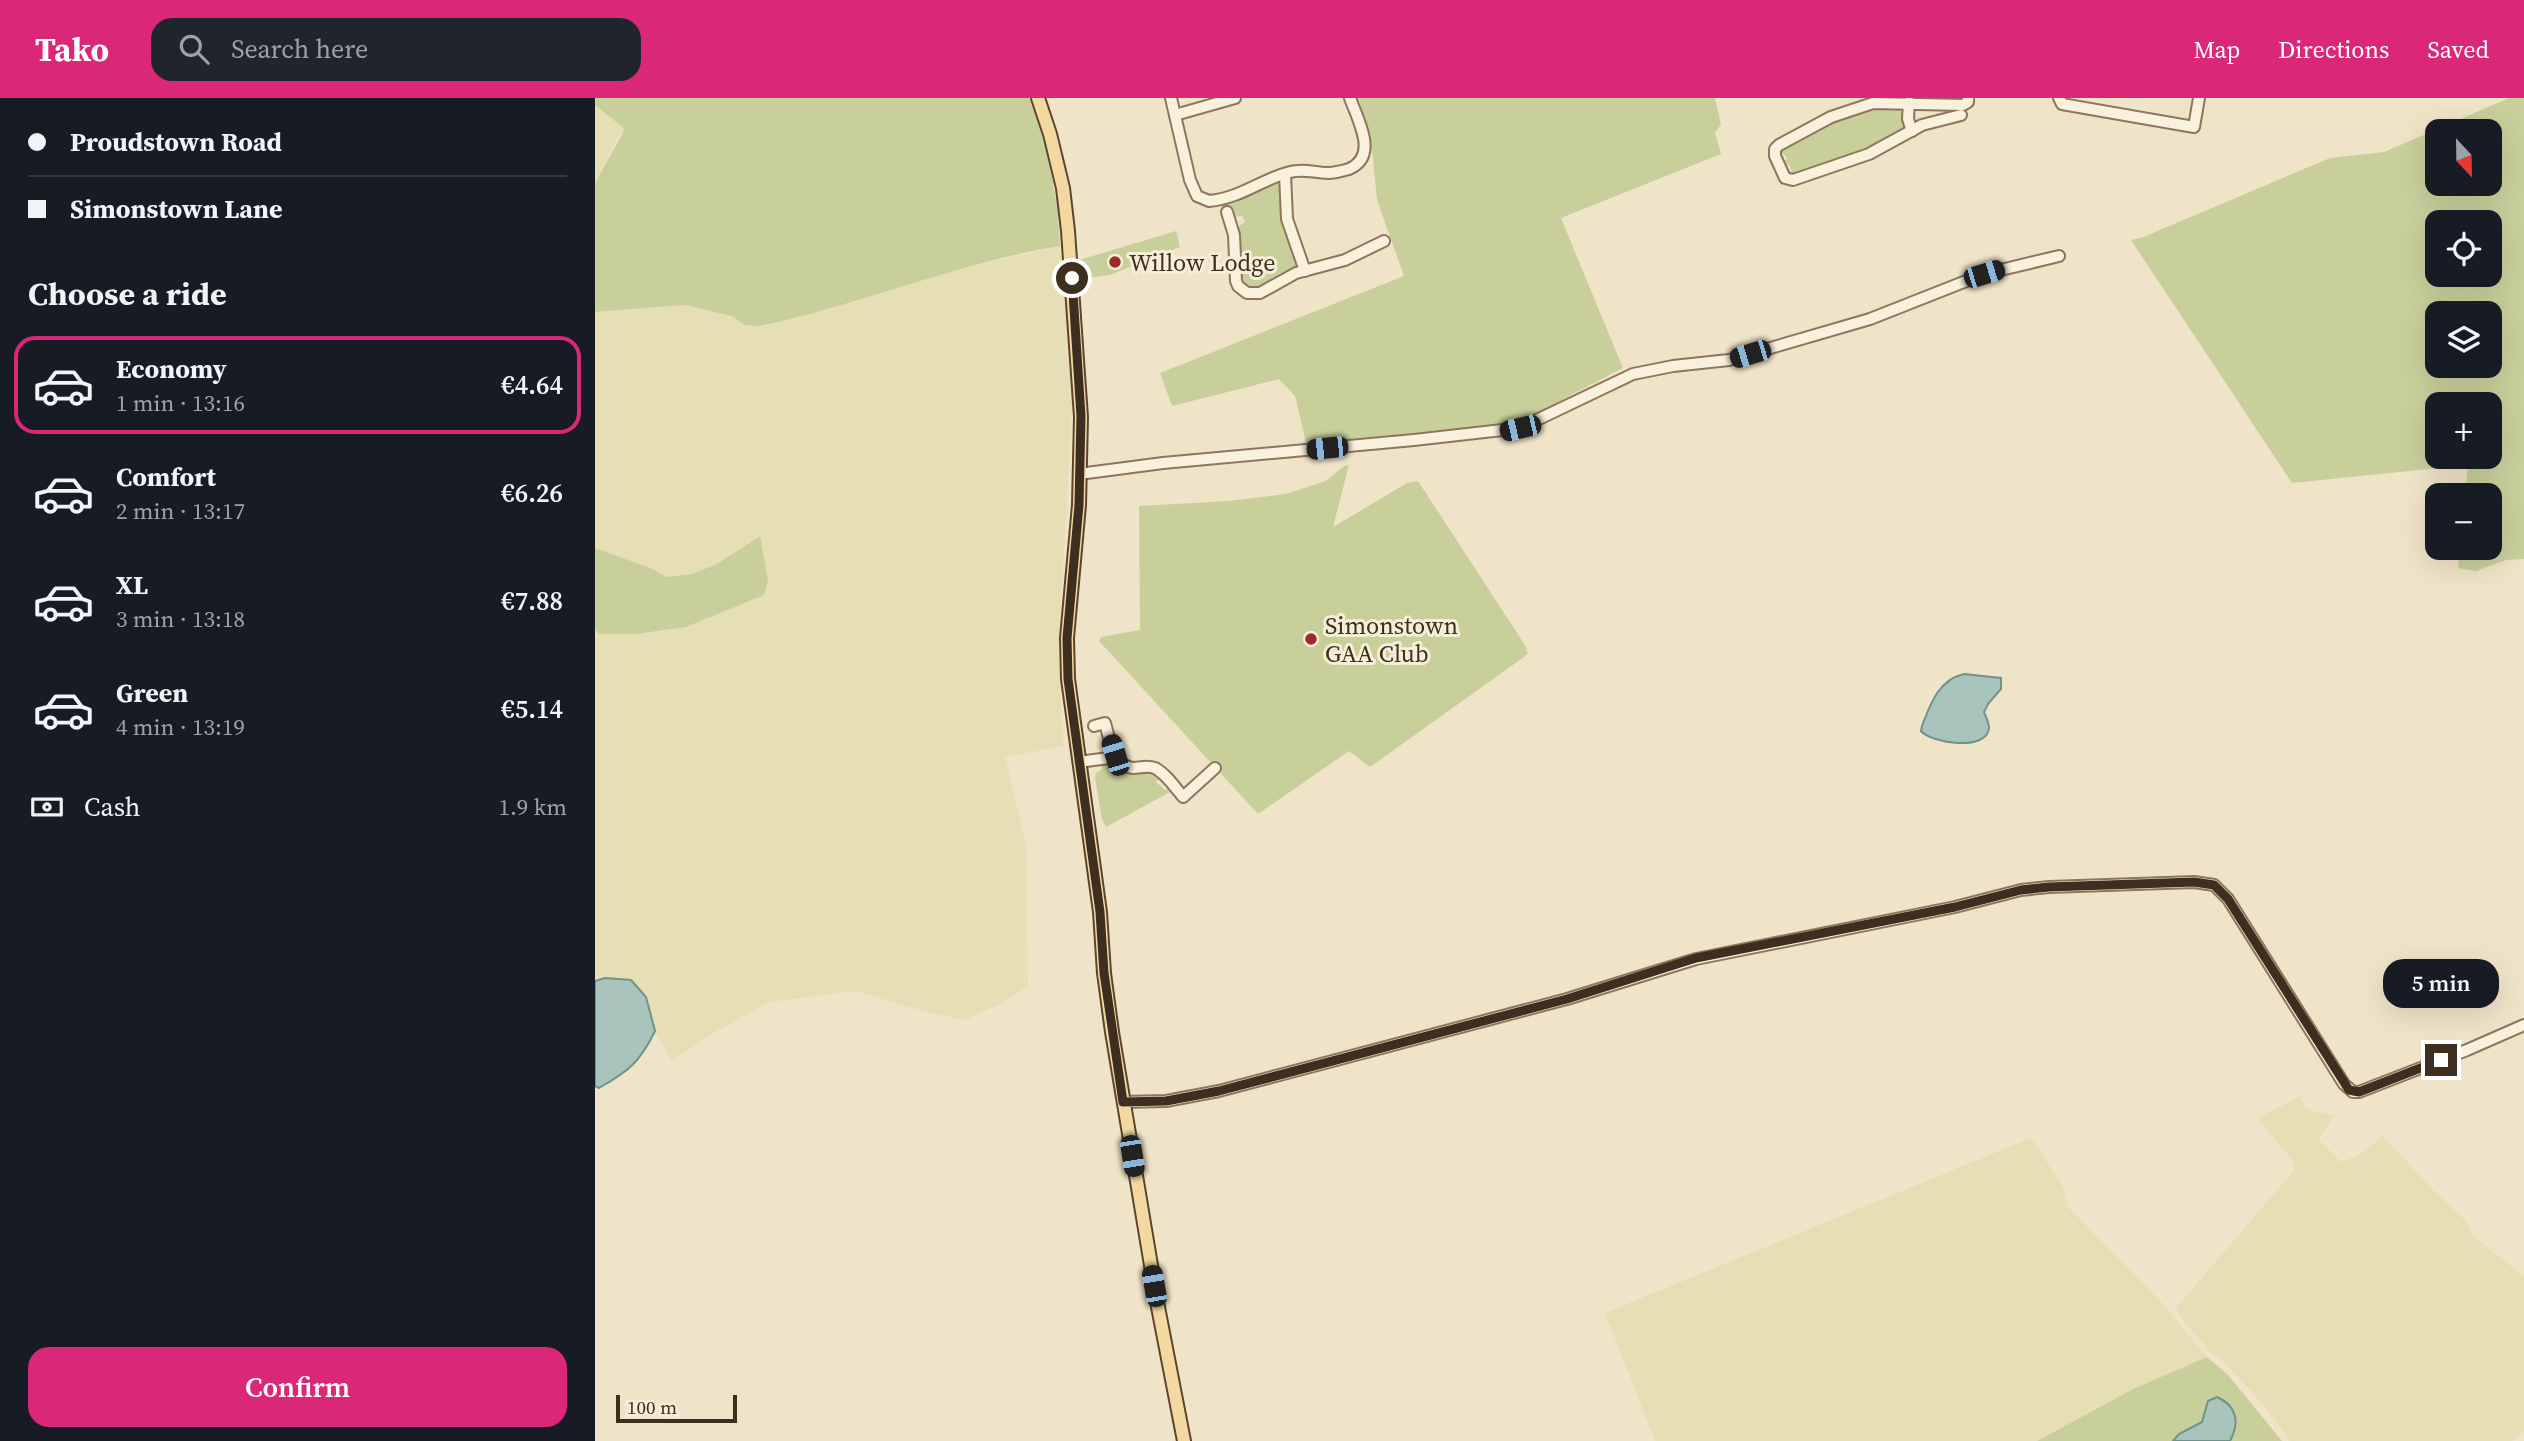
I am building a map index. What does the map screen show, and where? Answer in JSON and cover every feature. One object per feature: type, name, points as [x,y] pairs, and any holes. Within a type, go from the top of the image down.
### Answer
[{"type":"main road","points":[[1038,98],[1051,134],[1061,179],[1068,231],[1081,416],[1067,638],[1068,679],[1100,912],[1104,973],[1123,1102],[1184,1441]]},
{"type":"street","points":[[1171,98],[1190,180],[1197,196],[1209,201],[1231,197],[1285,173],[1310,170],[1334,173],[1350,168],[1363,159],[1365,145],[1350,98]]},
{"type":"street","points":[[1175,115],[1235,98]]},
{"type":"street","points":[[2059,98],[2062,104],[2085,104],[2194,127],[2199,98]]},
{"type":"street","points":[[1961,114],[1922,125],[1869,155],[1793,180],[1785,178],[1775,156],[1775,149],[1779,145],[1841,113],[1873,103],[1963,105],[1968,100]]},
{"type":"street","points":[[1909,103],[1908,119],[1912,131]]},
{"type":"street","points":[[1285,173],[1287,219],[1305,271]]},
{"type":"street","points":[[1243,219],[1229,217],[1235,247],[1236,281],[1247,293],[1260,293],[1305,271],[1374,253],[1384,241]]},
{"type":"street","points":[[1079,474],[1163,463],[1513,429],[1532,424],[1633,374],[1673,366],[1729,360],[1870,319],[1984,274],[2059,256]]},
{"type":"street","points":[[1094,726],[1105,723],[1116,757],[1125,766],[1148,766],[1159,770],[1183,797],[1215,768]]},
{"type":"street","points":[[1079,762],[1116,757]]},
{"type":"street","points":[[1123,1102],[1166,1101],[1219,1091],[1567,999],[1696,958],[1955,907],[2021,890],[2049,887],[2194,882],[2214,885],[2228,899],[2344,1084],[2353,1092],[2454,1055],[2524,1025]]},
{"type":"shaded area","points":[[595,105],[626,129],[619,136],[595,183]]},
{"type":"shaded area","points":[[1060,246],[1073,392],[1059,640],[1063,746],[1005,757],[1026,845],[1028,986],[1002,1003],[965,1020],[930,1013],[856,991],[770,1002],[713,1033],[672,1061],[655,1031],[646,997],[605,978],[595,981],[595,627],[599,634],[636,634],[686,627],[763,595],[760,536],[717,564],[692,575],[666,577],[653,569],[595,548],[595,312],[685,305],[733,316],[745,325],[759,326],[854,302],[954,270]]},
{"type":"shaded area","points":[[2300,1097],[2306,1109],[2335,1116],[2318,1139],[2341,1162],[2357,1156],[2383,1136],[2465,1220],[2474,1237],[2524,1276],[2524,1432],[2512,1441],[2290,1441],[2248,1388],[2219,1357],[2210,1352],[2179,1315],[2176,1308],[2295,1169],[2293,1161],[2257,1118]]},
{"type":"shaded area","points":[[2031,1138],[2062,1185],[2069,1208],[2163,1304],[2207,1357],[2135,1388],[2037,1441],[1655,1441],[1605,1313]]},
{"type":"green space","points":[[596,98],[1029,98],[1051,170],[1060,246],[946,273],[835,307],[759,326],[745,325],[732,316],[685,305],[595,312],[595,183],[625,129],[595,105]]},
{"type":"green space","points":[[1356,98],[1715,98],[1721,124],[1715,133],[1721,154],[1561,218],[1623,368],[1523,420],[1463,430],[1307,446],[1295,396],[1279,379],[1172,406],[1160,373],[1404,276],[1377,200],[1372,150]]},
{"type":"green space","points":[[2509,98],[2524,98],[2524,559],[2506,560],[2476,571],[2458,568],[2459,560],[2502,560],[2502,483],[2466,483],[2468,469],[2502,469],[2502,392],[2425,392],[2425,469],[2429,469],[2292,483],[2131,240],[2330,158],[2384,152],[2425,134],[2425,196],[2503,196],[2503,119],[2460,119]]},
{"type":"green space","points":[[1876,106],[1905,109],[1906,128],[1882,144],[1879,141],[1868,147],[1869,151],[1862,154],[1861,151],[1849,155],[1849,158],[1793,177],[1786,173],[1792,171],[1789,165],[1783,167],[1781,162],[1787,159],[1784,154],[1779,156],[1781,148],[1839,117]]},
{"type":"green space","points":[[1279,182],[1283,187],[1286,227],[1300,266],[1258,290],[1245,289],[1241,285],[1236,228],[1245,222],[1242,216],[1233,217],[1228,206],[1218,204]]},
{"type":"green space","points":[[1176,231],[1180,247],[1110,275],[1080,279],[1079,260]]},
{"type":"green space","name":"Simonstown GAA Club","points":[[1349,465],[1333,527],[1407,483],[1418,481],[1525,645],[1528,654],[1370,767],[1349,751],[1258,814],[1099,641],[1101,637],[1140,630],[1139,506],[1229,501],[1286,494],[1326,481]]},
{"type":"green space","points":[[760,536],[768,580],[764,595],[686,627],[636,634],[598,634],[595,627],[595,548],[653,569],[666,577],[692,574],[717,564]]},
{"type":"green space","points":[[1109,762],[1122,769],[1151,771],[1160,776],[1156,782],[1165,790],[1170,788],[1172,791],[1106,827],[1102,819],[1095,778],[1096,773],[1102,769],[1101,764]]},
{"type":"green space","points":[[2207,1357],[2228,1375],[2282,1441],[2037,1441],[2135,1388]]},
{"type":"water","points":[[1964,674],[2001,678],[2001,689],[1984,712],[1989,726],[1986,736],[1969,743],[1958,743],[1936,739],[1921,731],[1936,694],[1955,677]]},
{"type":"water","points":[[605,978],[631,980],[646,997],[655,1031],[633,1065],[599,1088],[595,1086],[595,981]]},
{"type":"water","points":[[2217,1397],[2229,1405],[2235,1415],[2235,1427],[2230,1441],[2173,1441],[2179,1434],[2202,1422],[2208,1401]]},
{"type":"place","name":"Willow Lodge","points":[[1115,262]]},
{"type":"place","name":"Simonstown GAA Club","points":[[1311,639]]},
{"type":"route","points":[[1072,278],[1081,416],[1079,505],[1067,638],[1068,679],[1100,912],[1104,973],[1123,1102],[1166,1101],[1219,1091],[1567,999],[1696,958],[1955,907],[2021,890],[2194,882],[2214,885],[2228,899],[2349,1090],[2359,1092],[2441,1060]]}]
